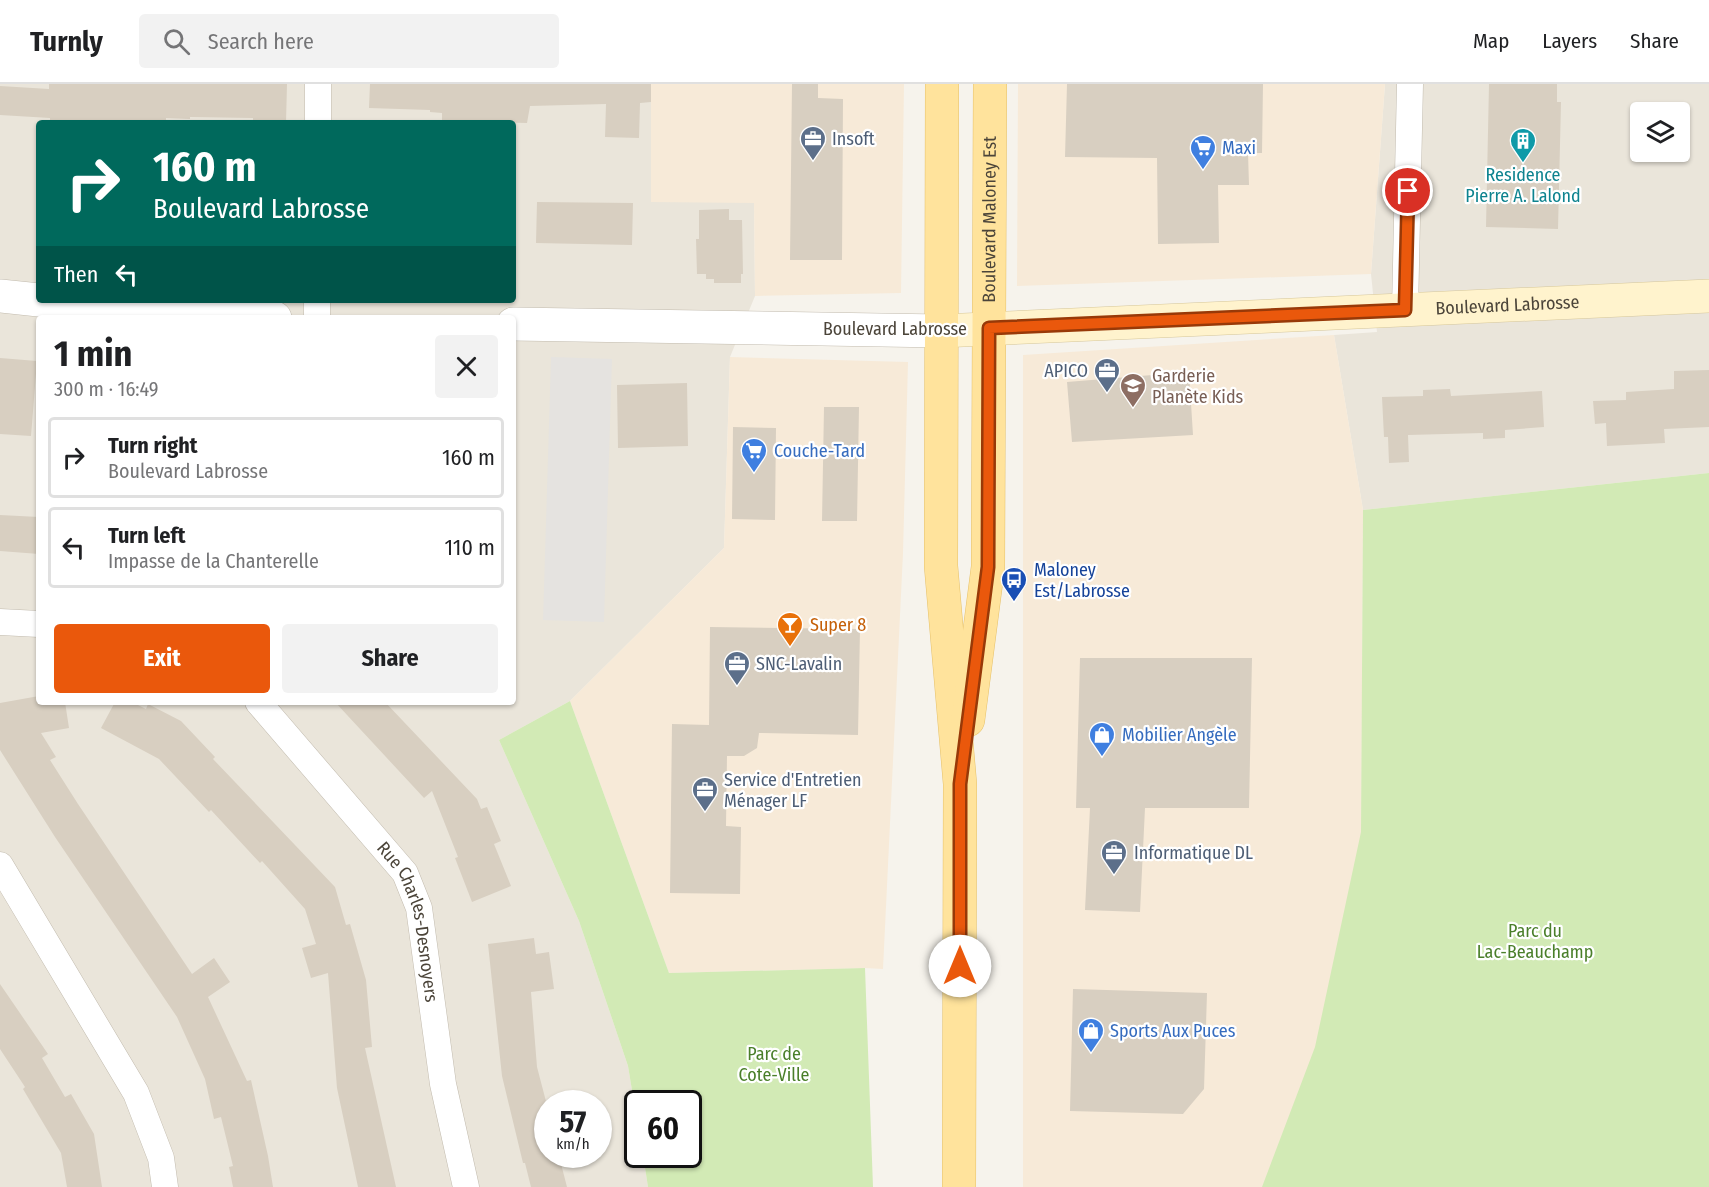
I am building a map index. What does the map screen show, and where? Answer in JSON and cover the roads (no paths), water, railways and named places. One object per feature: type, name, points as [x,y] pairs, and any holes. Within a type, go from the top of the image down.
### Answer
[{"type":"main road","name":"Boulevard Maloney Est","points":[[942,84],[941,566],[960,784],[959,1187]]},
{"type":"main road","name":"Boulevard Maloney Est","points":[[960,784],[988,567],[990,84]]},
{"type":"main road","name":"Boulevard Labrosse","points":[[940,331],[1709,296]]},
{"type":"street","points":[[318,84],[318,120]]},
{"type":"street","points":[[1405,310],[1410,84]]},
{"type":"street","points":[[0,296],[36,300]]},
{"type":"street","points":[[71,303],[197,315]]},
{"type":"street","name":"Boulevard Labrosse","points":[[516,324],[940,331]]},
{"type":"street","points":[[0,622],[36,624]]},
{"type":"street","name":"Rue Charles-Desnoyers","points":[[261,705],[405,873],[419,908],[443,1084],[466,1187]]},
{"type":"street","points":[[0,865],[136,1093],[161,1158],[165,1187]]},
{"type":"place","name":"Insoft","points":[[813,162]]},
{"type":"place","name":"Residence Pierre A. Lalond","points":[[1523,164]]},
{"type":"place","name":"Maxi","points":[[1203,171]]},
{"type":"place","name":"APICO","points":[[1107,394]]},
{"type":"place","name":"Garderie Planète Kids","points":[[1133,409]]},
{"type":"place","name":"Couche-Tard","points":[[754,474]]},
{"type":"place","name":"Maloney Est/Labrosse","points":[[1014,603]]},
{"type":"place","name":"Super 8","points":[[790,648]]},
{"type":"place","name":"SNC-Lavalin","points":[[737,687]]},
{"type":"place","name":"Mobilier Angèle","points":[[1102,758]]},
{"type":"place","name":"Service d'Entretien Ménager LF","points":[[705,813]]},
{"type":"place","name":"Informatique DL","points":[[1114,876]]},
{"type":"place","name":"Sports Aux Puces","points":[[1091,1054]]},
{"type":"park label","name":"Parc du Lac-Beauchamp","points":[[1535,941]]},
{"type":"park label","name":"Parc de Cote-Ville","points":[[774,1064]]}]
